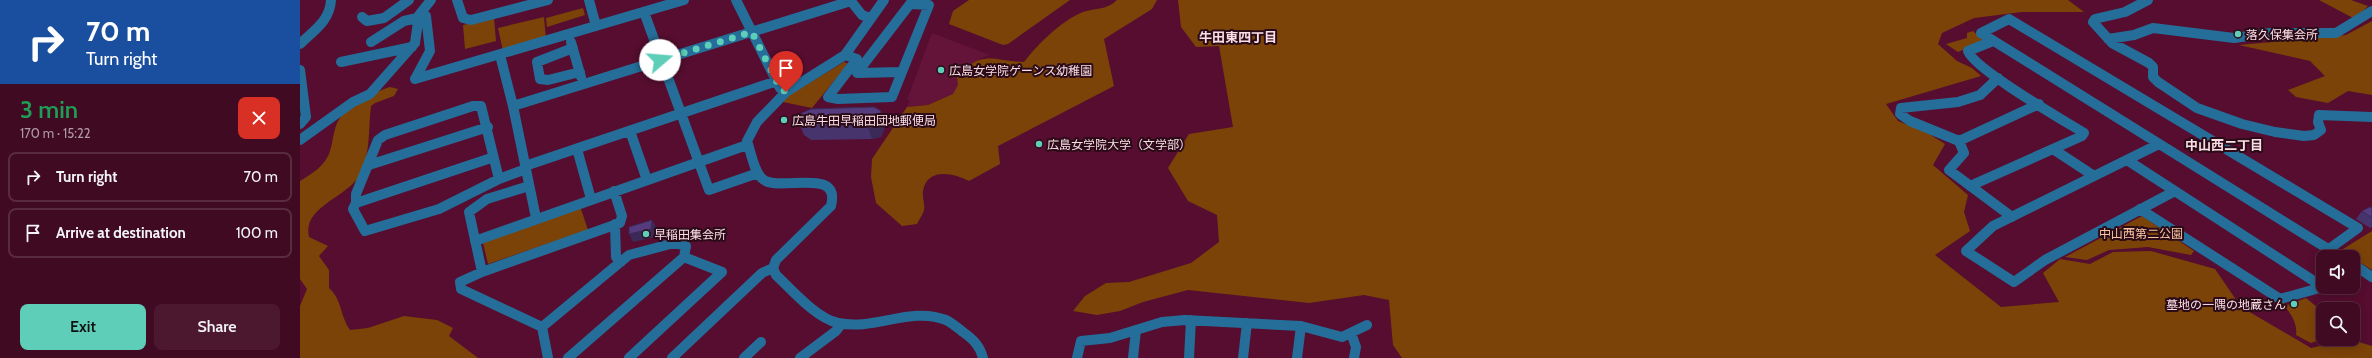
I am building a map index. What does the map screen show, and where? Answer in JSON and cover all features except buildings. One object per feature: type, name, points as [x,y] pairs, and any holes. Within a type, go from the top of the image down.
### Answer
[{"type":"street","points":[[300,44],[323,23],[332,9],[330,0]]},
{"type":"street","points":[[362,18],[367,21],[384,18],[409,0]]},
{"type":"street","points":[[371,42],[393,26],[419,15],[431,0]]},
{"type":"street","points":[[457,0],[463,18],[471,20],[548,0]]},
{"type":"street","points":[[589,0],[596,26]]},
{"type":"street","points":[[419,15],[426,16],[430,51],[415,80],[684,0]]},
{"type":"street","points":[[736,0],[780,88],[786,92]]},
{"type":"street","points":[[513,106],[851,0],[862,15],[870,18]]},
{"type":"street","points":[[884,0],[845,55],[786,92],[757,122],[747,145],[758,173],[763,180],[774,184],[819,182],[829,190],[833,198],[827,211],[776,260],[773,268],[776,275],[823,317],[840,324],[933,316],[947,320],[973,339],[979,346],[984,358]]},
{"type":"street","points":[[2148,0],[2125,12],[2094,19],[2093,22],[2099,32],[2119,48],[2145,59],[2153,67],[2153,77],[2169,90],[2202,110],[2226,120],[2294,135],[2314,135],[2321,130],[2319,115],[2372,117]]},
{"type":"street","points":[[845,55],[857,59],[828,97],[838,99],[892,97],[903,72],[929,5],[910,4],[857,73],[903,72]]},
{"type":"street","points":[[2108,39],[2134,35],[2153,28],[2234,38],[2270,33],[2336,32],[2372,11]]},
{"type":"street","points":[[644,12],[660,60],[682,114],[709,190],[758,173]]},
{"type":"street","points":[[300,140],[353,102],[370,94],[415,43],[419,15]]},
{"type":"street","points":[[2009,19],[2358,228],[2329,249],[2159,144],[1981,34],[2009,19]]},
{"type":"street","points":[[569,34],[584,84]]},
{"type":"street","points":[[1970,186],[2084,134],[1998,78],[1970,57],[1968,51],[1993,41]]},
{"type":"street","points":[[341,62],[412,47]]},
{"type":"street","points":[[573,48],[537,62],[540,79],[548,80],[580,72]]},
{"type":"street","points":[[500,55],[513,106],[536,218]]},
{"type":"street","points":[[300,70],[306,117],[300,124]]},
{"type":"street","points":[[1998,78],[1980,95],[1958,102],[1901,108],[1900,114],[1910,121],[1960,141],[2039,104]]},
{"type":"street","points":[[499,179],[491,158],[488,127],[480,106],[473,106],[385,135],[378,140],[370,165],[356,194],[356,203],[353,209],[365,231],[439,209],[499,179],[526,168],[577,149],[777,81]]},
{"type":"street","points":[[370,165],[488,127]]},
{"type":"street","points":[[630,131],[647,180]]},
{"type":"street","points":[[1960,141],[1964,153],[1949,170],[2012,217]]},
{"type":"street","points":[[2159,144],[1993,226],[1966,251],[2014,282],[2045,260],[2175,191]]},
{"type":"street","points":[[475,241],[536,218],[747,145]]},
{"type":"street","points":[[577,149],[591,199]]},
{"type":"street","points":[[2053,149],[2094,176]]},
{"type":"street","points":[[356,203],[491,158]]},
{"type":"street","points":[[2127,160],[2316,282]]},
{"type":"street","points":[[482,272],[469,212],[472,207],[479,202],[529,186]]},
{"type":"street","points":[[542,327],[461,289],[460,282],[482,272],[620,223],[622,216],[614,191]]},
{"type":"street","points":[[2140,210],[2280,299],[2316,289]]},
{"type":"street","points":[[615,224],[616,256],[621,262]]},
{"type":"street","points":[[542,327],[629,255],[674,243],[686,246],[684,257],[568,358]]},
{"type":"street","points":[[629,358],[722,272],[684,257]]},
{"type":"street","points":[[672,358],[762,273],[773,268]]},
{"type":"street","points":[[2360,269],[2372,277]]},
{"type":"street","points":[[1189,358],[1191,320]]},
{"type":"street","points":[[1077,358],[1081,341],[1110,338],[1162,322],[1191,320],[1301,326],[1342,337],[1367,325]]},
{"type":"street","points":[[1243,358],[1246,323]]},
{"type":"street","points":[[800,358],[836,331],[840,324]]},
{"type":"street","points":[[1297,358],[1301,326]]},
{"type":"street","points":[[542,327],[548,358]]},
{"type":"street","points":[[1133,358],[1136,330]]},
{"type":"street","points":[[1351,333],[1356,347],[1354,358]]},
{"type":"street","points":[[744,358],[761,342]]},
{"type":"shaded area","name":"広島女学院ゲーンス幼稚園","points":[[932,33],[990,55],[979,59],[953,94],[928,105],[907,107],[910,101],[907,100]]},
{"type":"green space","points":[[969,0],[1070,0],[1008,44],[1003,45],[949,24],[953,11]]},
{"type":"green space","points":[[1117,0],[1157,0],[1152,9],[1104,39],[1114,86],[998,146],[1000,164],[969,181],[949,174],[935,175],[930,178],[923,191],[924,210],[917,224],[902,226],[876,203],[871,177],[872,159],[907,107],[928,105],[953,94],[958,85],[957,76],[974,62],[981,59],[988,58],[1024,62],[1043,40],[1067,21],[1083,12],[1109,6]]},
{"type":"green space","points":[[1178,0],[2068,0],[2084,12],[2022,12],[1974,18],[1942,33],[1938,44],[1957,61],[1972,68],[1981,76],[1886,104],[1898,121],[1926,132],[1945,144],[1933,165],[1968,195],[1964,212],[1970,231],[1935,255],[2001,307],[2059,302],[2043,273],[2060,259],[2090,264],[2113,252],[2151,251],[2215,269],[2241,307],[2311,348],[2319,346],[2360,346],[2360,342],[2372,346],[2372,358],[1402,358],[1393,345],[1389,300],[1364,295],[1309,303],[1188,290],[1143,302],[1120,311],[1097,315],[1073,311],[1085,296],[1106,283],[1129,282],[1191,263],[1219,242],[1217,215],[1188,201],[1168,168],[1189,134],[1233,127],[1219,46],[1196,47],[1181,27]]},
{"type":"green space","points":[[2319,0],[2351,0],[2368,6],[2355,19]]},
{"type":"green space","points":[[583,8],[585,15],[547,27],[546,18]]},
{"type":"green space","points":[[544,17],[546,39],[503,51],[498,28]]},
{"type":"green space","points":[[494,18],[496,41],[465,49],[463,25]]},
{"type":"green space","points":[[2372,21],[2372,95],[2348,91],[2328,103],[2296,97],[2288,90],[2325,76],[2310,61],[2239,45],[2346,35]]},
{"type":"green space","points":[[1973,31],[1984,41],[1958,52],[1946,44],[1967,38],[1967,33]]},
{"type":"green space","points":[[844,62],[847,63],[846,66],[812,108],[783,102],[788,96]]},
{"type":"green space","points":[[390,87],[398,89],[394,96],[371,106],[366,160],[359,176],[345,191],[318,210],[312,218],[309,227],[309,237],[328,246],[319,256],[329,270],[329,288],[339,302],[344,319],[350,330],[368,328],[404,316],[437,320],[453,328],[449,336],[478,358],[300,358],[300,306],[307,289],[300,279],[300,181],[314,172],[325,161],[330,151],[337,124],[342,115],[364,99],[378,91]]},
{"type":"green space","points":[[580,206],[588,230],[488,264],[483,243]]},
{"type":"green space","name":"中山西第二公園","points":[[2142,216],[2194,251],[2191,255],[2148,247],[2109,250],[2087,260],[2065,257]]},
{"type":"green space","points":[[2372,231],[2372,270],[2360,262],[2360,250],[2343,249]]},
{"type":"green space","points":[[2306,298],[2316,306],[2316,341],[2311,343],[2296,335],[2296,326],[2294,321],[2287,309],[2281,303],[2283,302],[2287,305]]},
{"type":"place","name":"落久保集会所","points":[[2238,34]]},
{"type":"place","name":"広島女学院ゲーンス幼稚園","points":[[941,70]]},
{"type":"place","name":"広島牛田早稲田団地郵便局","points":[[784,120]]},
{"type":"place","name":"広島女学院大学（文学部）","points":[[1039,144]]},
{"type":"place","name":"早稲田集会所","points":[[646,234]]},
{"type":"place","name":"墓地の一隅の地蔵さん","points":[[2294,304]]},
{"type":"district","name":"牛田東四丁目","points":[[1238,37]]},
{"type":"district","name":"中山西二丁目","points":[[2224,145]]},
{"type":"route","points":[[660,60],[752,32],[780,88],[786,92]]}]
